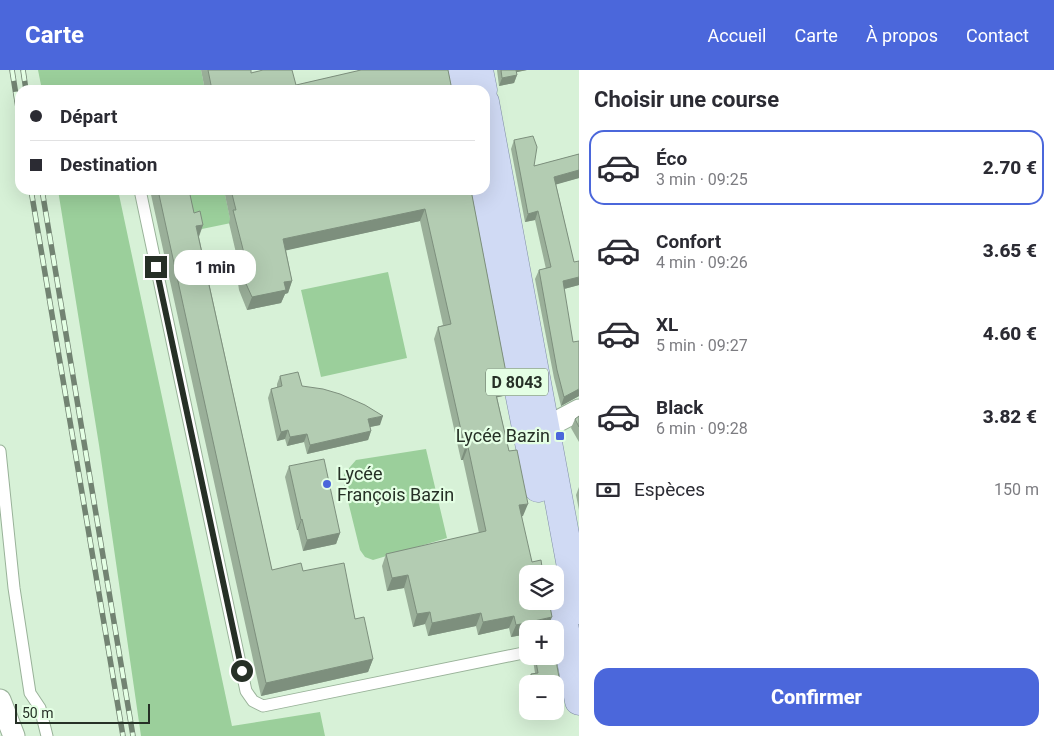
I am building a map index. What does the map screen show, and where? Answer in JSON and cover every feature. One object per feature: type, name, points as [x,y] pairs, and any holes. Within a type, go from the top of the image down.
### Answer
[{"type":"main road","points":[[456,70],[459,85]]},
{"type":"main road","points":[[479,70],[482,85]]},
{"type":"main road","name":"D 8043","points":[[490,134],[536,430]]},
{"type":"main road","name":"D 8043","points":[[480,195],[579,610]]},
{"type":"main road","points":[[561,610],[579,701]]},
{"type":"street","points":[[536,430],[579,410]]},
{"type":"street","points":[[0,700],[14,736]]},
{"type":"lane","points":[[141,195],[246,690],[253,702],[264,706],[519,654]]},
{"type":"lane","points":[[0,451],[14,588],[30,693],[40,708],[47,736]]},
{"type":"green space","points":[[38,70],[201,70],[204,85],[41,85]]},
{"type":"green space","points":[[59,195],[119,195],[232,726],[320,712],[325,736],[141,736],[99,445]]},
{"type":"green space","points":[[183,195],[225,195],[231,223],[197,230]]},
{"type":"green space","points":[[388,272],[407,358],[321,377],[301,290]]},
{"type":"green space","points":[[426,449],[447,538],[373,560],[365,557],[360,550],[344,485],[344,474],[356,460]]},
{"type":"building","points":[[208,70],[251,70],[251,73],[263,70],[292,70],[296,85],[211,85]]},
{"type":"building","points":[[361,70],[448,70],[451,85],[296,85]]},
{"type":"building","points":[[501,70],[516,70],[517,75],[502,78]]},
{"type":"building","points":[[533,136],[537,147],[534,166],[579,154],[579,170],[554,177],[574,262],[579,261],[579,277],[563,281],[573,342],[579,341],[579,389],[564,397],[557,370],[539,270],[551,267],[538,211],[528,214],[514,140]]},
{"type":"building","points":[[159,195],[190,195],[194,213],[200,211],[203,225],[196,226],[272,570],[301,563],[303,571],[344,563],[355,619],[364,617],[373,659],[266,683]]},
{"type":"building","points":[[232,195],[472,195],[508,383],[494,386],[509,451],[517,450],[528,504],[519,505],[532,562],[541,560],[542,565],[519,565],[519,610],[551,610],[552,617],[538,620],[519,620],[519,624],[516,625],[514,616],[483,622],[481,613],[432,623],[430,612],[417,614],[408,575],[392,578],[386,554],[486,531],[468,447],[465,448],[438,327],[451,324],[425,209],[283,239],[292,281],[284,282],[286,290],[252,297],[243,277],[242,271],[245,257],[233,210],[236,210]]},
{"type":"building","points":[[298,372],[302,386],[340,394],[365,405],[383,416],[368,419],[371,431],[310,445],[307,434],[290,437],[288,430],[281,432],[271,389],[282,386],[280,376]]},
{"type":"building","points":[[579,416],[579,427],[575,419]]},
{"type":"building","points":[[324,459],[340,533],[307,540],[289,466]]},
{"type":"building","points":[[537,665],[557,665],[559,675],[531,675],[538,673]]},
{"type":"railway","points":[[12,70],[15,89]]},
{"type":"railway","points":[[23,70],[25,85]]},
{"type":"railway","points":[[32,195],[123,736]]},
{"type":"railway","points":[[43,195],[133,736]]},
{"type":"place","name":"Lycée Bazin","points":[[560,436]]},
{"type":"place","name":"Lycée François Bazin","points":[[327,484]]},
{"type":"route","points":[[156,267],[242,671]]}]
